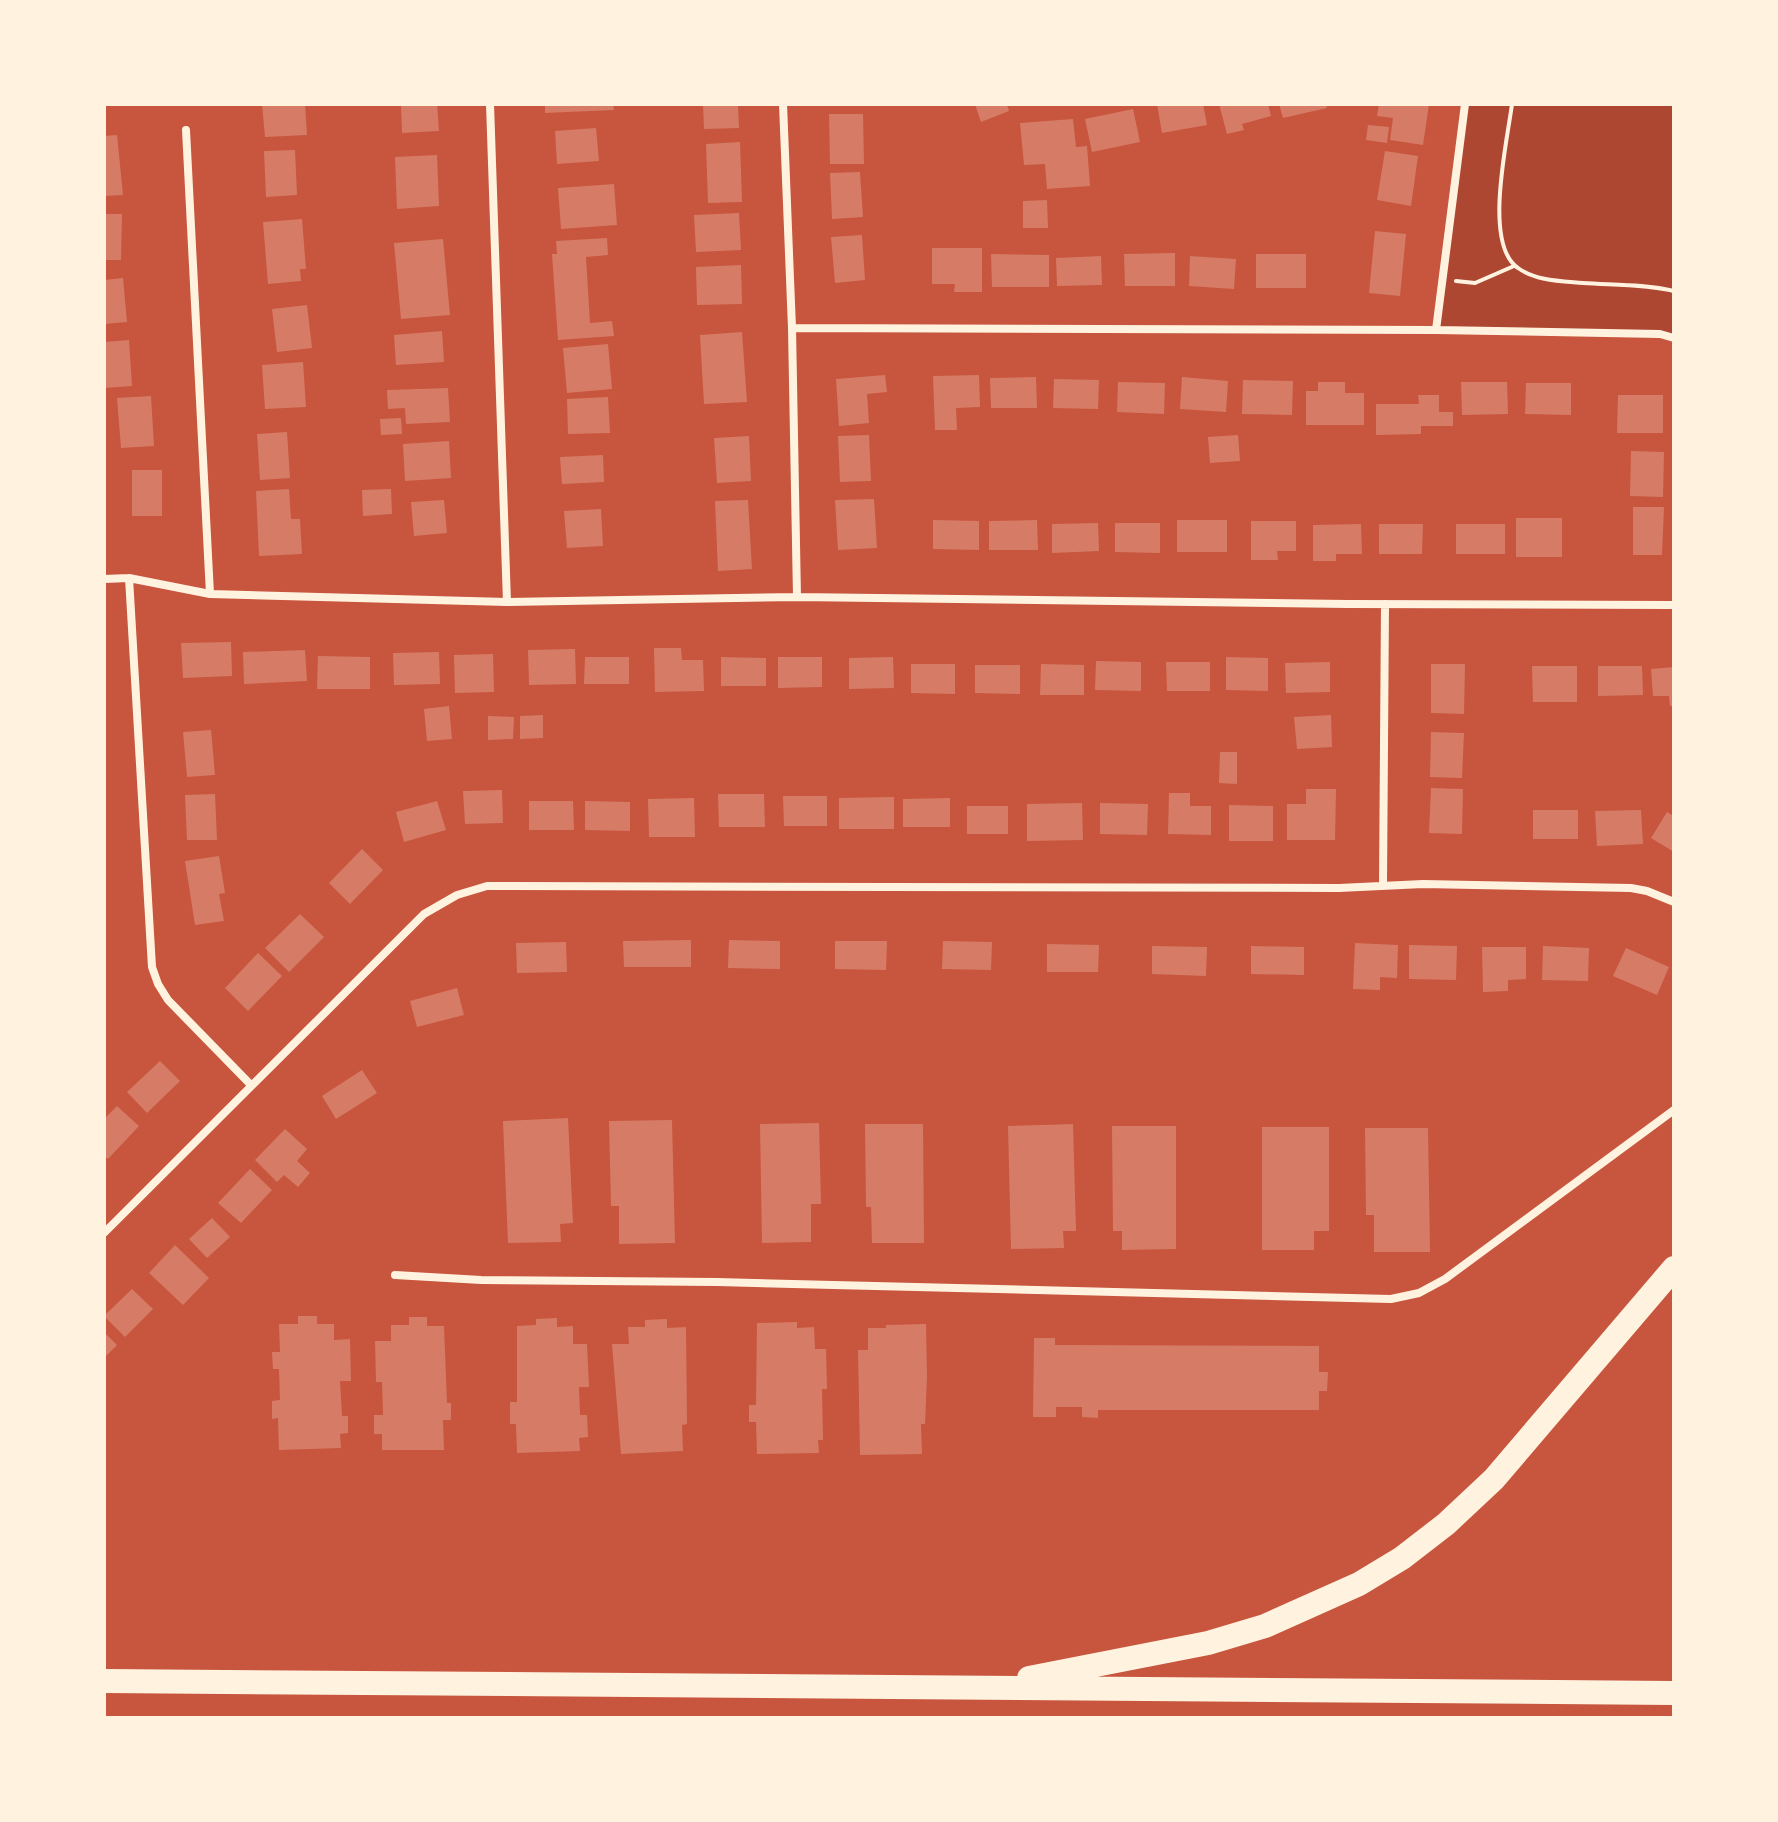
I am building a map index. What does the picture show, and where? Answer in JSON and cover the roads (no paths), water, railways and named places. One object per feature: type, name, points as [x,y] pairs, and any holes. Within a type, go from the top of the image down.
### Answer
[{"type":"highway","points":[[978,1687],[1223,1639],[1287,1618],[1381,1571],[1446,1524],[1494,1479],[1674,1268]]},
{"type":"highway","points":[[104,1681],[1674,1693]]},
{"type":"street","points":[[490,104],[507,602]]},
{"type":"street","points":[[783,104],[792,328],[797,597]]},
{"type":"street","points":[[1436,330],[1465,104]]},
{"type":"street","points":[[186,130],[210,594]]},
{"type":"street","points":[[792,328],[1436,330],[1660,334],[1674,338]]},
{"type":"street","points":[[129,578],[152,967],[168,1000],[251,1085]]},
{"type":"street","points":[[104,579],[129,578],[210,594],[507,602],[797,597],[1674,605]]},
{"type":"street","points":[[1383,885],[1385,604]]},
{"type":"street","points":[[104,1233],[424,914],[457,895],[487,886],[1339,888],[1383,885],[1631,888],[1674,902]]},
{"type":"street","points":[[395,1275],[481,1280],[717,1282],[1391,1299],[1419,1293],[1445,1279],[1674,1110]]}]
